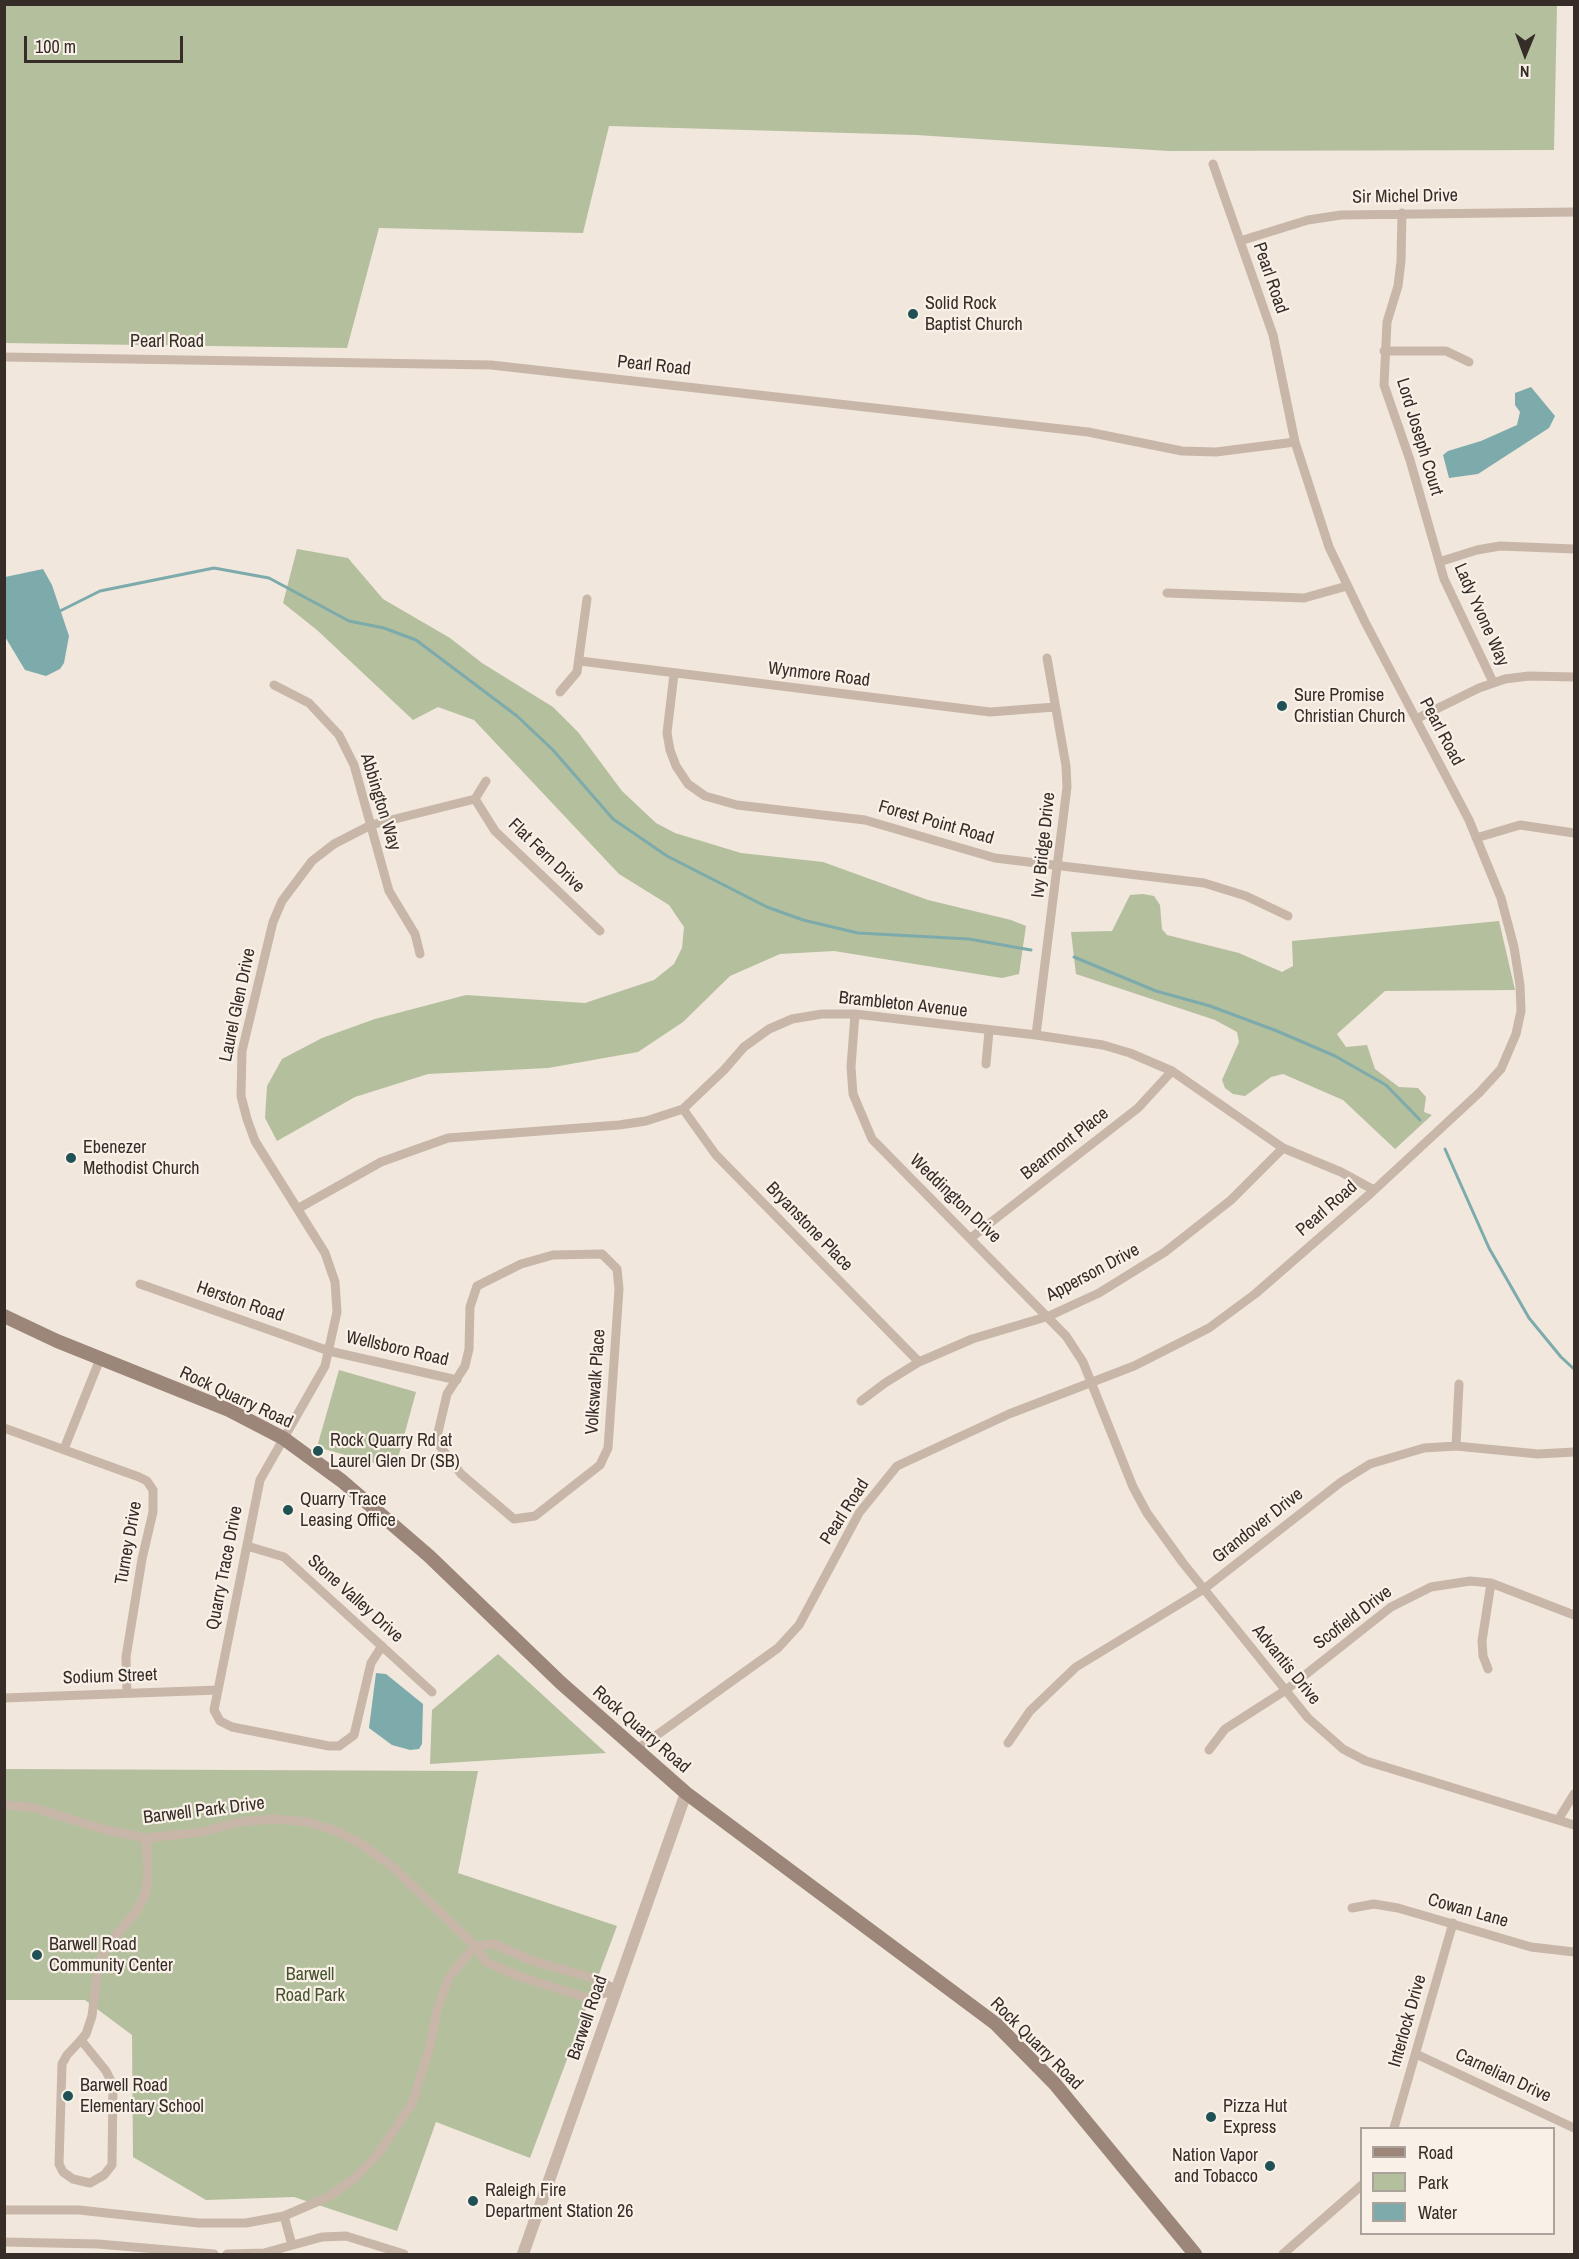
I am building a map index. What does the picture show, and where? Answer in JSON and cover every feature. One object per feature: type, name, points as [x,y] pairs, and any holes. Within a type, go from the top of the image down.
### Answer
[{"type":"main road","name":"Rock Quarry Road","points":[[4,1316],[36,1333],[201,1397],[283,1438],[342,1481],[429,1556],[636,1750],[686,1793],[996,2024],[1055,2085],[1195,2254]]},
{"type":"street","name":"Pearl Road","points":[[636,1750],[778,1648],[799,1625],[859,1513],[897,1466],[1009,1414],[1092,1384],[1209,1328],[1256,1294],[1479,1093],[1501,1069],[1516,1034],[1521,1011],[1514,946],[1501,898],[1476,838],[1329,547],[1295,442],[1273,335],[1213,164]]},
{"type":"street","name":"Sir Michel Drive","points":[[1240,241],[1308,220],[1341,215],[1575,212]]},
{"type":"street","name":"Lord Joseph Court","points":[[1402,213],[1398,286],[1387,322],[1383,351],[1384,385],[1410,460],[1439,562]]},
{"type":"street","points":[[1383,351],[1446,351],[1470,362]]},
{"type":"street","name":"Pearl Road","points":[[4,357],[491,365],[1088,432],[1182,451],[1216,452],[1295,442]]},
{"type":"street","points":[[1439,562],[1477,550],[1500,546],[1575,549]]},
{"type":"street","name":"Lady Yvone Way","points":[[1439,562],[1454,601],[1493,682]]},
{"type":"street","points":[[1167,593],[1304,598],[1347,586]]},
{"type":"street","points":[[560,692],[577,672],[587,599]]},
{"type":"street","name":"Ivy Bridge Drive","points":[[1036,1035],[1059,867],[1067,787],[1066,766],[1047,658]]},
{"type":"street","name":"Wynmore Road","points":[[580,661],[990,712],[1055,707]]},
{"type":"street","name":"Forest Point Road","points":[[674,674],[667,733],[670,750],[676,766],[688,784],[705,796],[737,805],[865,820],[995,858],[1204,883],[1246,896],[1288,916]]},
{"type":"street","points":[[1416,719],[1493,682],[1529,676],[1575,677]]},
{"type":"street","name":"Abbington Way","points":[[274,685],[309,703],[339,735],[354,765],[389,891],[415,934],[420,954]]},
{"type":"street","points":[[476,799],[486,781]]},
{"type":"street","name":"Laurel Glen Drive","points":[[283,1438],[325,1366],[337,1312],[335,1281],[325,1253],[299,1208],[255,1141],[241,1096],[242,1051],[273,922],[282,901],[312,861],[334,844],[371,825],[476,799]]},
{"type":"street","name":"Flat Fern Drive","points":[[476,799],[495,831],[600,932]]},
{"type":"street","points":[[1476,838],[1520,825],[1575,833]]},
{"type":"street","name":"Brambleton Avenue","points":[[299,1208],[381,1161],[448,1138],[619,1125],[646,1121],[683,1109],[724,1070],[744,1047],[769,1029],[792,1019],[822,1014],[855,1014],[1036,1035],[1103,1045],[1130,1053],[1172,1071],[1283,1148],[1341,1172],[1374,1190]]},
{"type":"street","name":"Weddington Drive","points":[[855,1014],[851,1067],[853,1094],[872,1139],[1049,1316],[1079,1354],[1092,1384]]},
{"type":"street","points":[[986,1064],[989,1031]]},
{"type":"street","name":"Bearmont Place","points":[[972,1237],[1138,1108],[1172,1071]]},
{"type":"street","name":"Bryanstone Place","points":[[683,1109],[716,1155],[919,1362]]},
{"type":"street","name":"Apperson Drive","points":[[861,1401],[919,1362],[972,1339],[1049,1316],[1099,1293],[1166,1252],[1231,1200],[1283,1148]]},
{"type":"street","name":"Volkswalk Place","points":[[602,1254],[617,1269],[619,1289],[608,1449],[600,1465],[535,1516],[514,1519],[461,1474],[436,1441],[447,1394],[457,1380],[465,1366],[469,1349],[470,1307],[477,1286],[521,1264],[553,1255],[602,1254]]},
{"type":"street","name":"Herston Road","points":[[140,1284],[329,1351]]},
{"type":"street","name":"Wellsboro Road","points":[[329,1351],[457,1380]]},
{"type":"street","points":[[64,1449],[100,1359]]},
{"type":"street","name":"Advantis Drive","points":[[1092,1384],[1133,1487],[1147,1513],[1203,1589],[1326,1737],[1366,1761],[1575,1825]]},
{"type":"street","points":[[1456,1446],[1459,1384]]},
{"type":"street","name":"Turney Drive","points":[[4,1428],[139,1477],[147,1481],[153,1490],[153,1512],[142,1559],[126,1657],[126,1693]]},
{"type":"street","name":"Quarry Trace Drive","points":[[283,1438],[260,1480],[214,1710],[219,1721],[232,1727],[339,1746],[354,1735],[371,1663],[382,1646]]},
{"type":"street","name":"Grandover Drive","points":[[1008,1743],[1030,1711],[1076,1667],[1203,1589],[1341,1482],[1370,1464],[1397,1454],[1424,1448],[1456,1446],[1538,1454],[1575,1452]]},
{"type":"street","name":"Stone Valley Drive","points":[[247,1546],[284,1557],[432,1692]]},
{"type":"street","name":"Scofield Drive","points":[[1209,1750],[1225,1729],[1286,1690],[1391,1606],[1413,1594],[1452,1583],[1491,1583],[1575,1615]]},
{"type":"street","points":[[1488,1669],[1483,1656],[1482,1641],[1491,1583]]},
{"type":"street","name":"Sodium Street","points":[[4,1698],[218,1690]]},
{"type":"street","name":"Barwell Road","points":[[523,2254],[686,1793]]},
{"type":"street","points":[[1558,1820],[1575,1794]]},
{"type":"street","name":"Barwell Park Drive","points":[[4,1805],[31,1807],[106,1830],[146,1838],[202,1832],[239,1822],[274,1819],[308,1822],[336,1831],[393,1866],[475,1946],[486,1962],[521,1977],[588,1998],[617,1990]]},
{"type":"street","points":[[81,2040],[106,2071],[113,2085],[112,2165],[104,2175],[90,2183],[73,2179],[63,2172],[59,2164],[62,2064],[81,2040],[86,2034],[92,2016],[98,1967],[106,1947],[136,1911],[146,1893],[148,1872],[146,1838]]},
{"type":"street","name":"Cowan Lane","points":[[1352,1908],[1374,1904],[1453,1923],[1531,1947],[1575,1952]]},
{"type":"street","name":"Interlock Drive","points":[[1394,2127],[1453,1923]]},
{"type":"street","points":[[4,2210],[79,2210],[198,2223],[246,2223],[284,2216],[328,2197],[355,2178],[378,2154],[412,2104],[430,2046],[437,2010],[449,1977],[475,1946],[494,1944],[533,1961],[596,1978],[617,1990]]},
{"type":"street","name":"Carnelian Drive","points":[[1416,2054],[1574,2126]]},
{"type":"street","points":[[1282,2254],[1360,2187]]},
{"type":"street","points":[[284,2216],[292,2245]]},
{"type":"street","points":[[227,2254],[264,2253],[322,2236],[346,2236],[404,2254]]},
{"type":"street","points":[[4,2242],[88,2243],[214,2254]]},
{"type":"green space","points":[[5,4],[1557,5],[1554,150],[1169,151],[916,135],[609,126],[583,233],[379,228],[347,348],[5,343]]},
{"type":"green space","points":[[297,549],[348,558],[383,599],[450,638],[482,663],[553,707],[578,732],[622,791],[656,823],[675,833],[741,853],[823,862],[928,900],[1011,920],[1026,926],[1019,974],[1002,978],[834,951],[780,954],[730,976],[683,1022],[638,1052],[548,1068],[428,1074],[355,1097],[277,1141],[265,1118],[267,1086],[282,1059],[322,1038],[375,1019],[466,995],[585,1003],[654,980],[674,964],[682,948],[684,927],[669,905],[619,874],[474,720],[438,707],[413,720],[317,630],[283,603]]},
{"type":"green space","points":[[1130,895],[1154,896],[1160,905],[1162,929],[1167,935],[1239,953],[1282,972],[1293,966],[1292,941],[1499,921],[1515,990],[1385,991],[1337,1034],[1346,1047],[1367,1045],[1375,1069],[1399,1087],[1418,1088],[1426,1097],[1424,1112],[1432,1115],[1395,1149],[1343,1100],[1283,1074],[1271,1077],[1245,1096],[1233,1094],[1225,1088],[1222,1080],[1239,1042],[1237,1032],[1215,1020],[1076,974],[1071,932],[1112,931]]},
{"type":"green space","points":[[339,1370],[416,1392],[395,1469],[317,1447]]},
{"type":"green space","points":[[498,1654],[606,1753],[430,1764],[432,1710]]},
{"type":"green space","name":"Barwell Road Park","points":[[5,1769],[478,1771],[458,1873],[617,1926],[530,2158],[436,2122],[397,2231],[294,2197],[206,2200],[133,2157],[132,2035],[85,2000],[5,2000]]},
{"type":"water","points":[[1531,387],[1555,416],[1549,428],[1478,474],[1449,478],[1443,455],[1448,451],[1481,441],[1517,425],[1520,412],[1515,405],[1515,393]]},
{"type":"water","points":[[43,569],[52,585],[69,636],[64,663],[60,669],[46,676],[25,670],[4,635],[5,577]]},
{"type":"water","points":[[376,1673],[386,1674],[423,1704],[422,1744],[419,1749],[410,1750],[392,1745],[369,1728]]},
{"type":"waterway","points":[[60,611],[100,591],[214,568],[269,578],[349,621],[384,628],[416,640],[517,716],[553,750],[613,819],[667,856],[767,907],[803,920],[858,933],[969,939],[1031,950]]},
{"type":"waterway","points":[[1074,957],[1156,991],[1210,1006],[1277,1031],[1335,1056],[1386,1085],[1420,1120]]},
{"type":"waterway","points":[[1445,1149],[1489,1248],[1529,1318],[1561,1357],[1574,1369]]},
{"type":"place","name":"Solid Rock Baptist Church","points":[[913,314]]},
{"type":"place","name":"Sure Promise Christian Church","points":[[1282,706]]},
{"type":"place","name":"Ebenezer Methodist Church","points":[[71,1158]]},
{"type":"place","name":"Rock Quarry Rd at Laurel Glen Dr (SB)","points":[[318,1451]]},
{"type":"place","name":"Quarry Trace Leasing Office","points":[[288,1510]]},
{"type":"place","name":"Barwell Road Community Center","points":[[37,1955]]},
{"type":"place","name":"Barwell Road Elementary School","points":[[68,2096]]},
{"type":"place","name":"Pizza Hut Express","points":[[1211,2117]]},
{"type":"place","name":"Nation Vapor and Tobacco","points":[[1270,2166]]},
{"type":"place","name":"Raleigh Fire Department Station 26","points":[[473,2201]]}]
